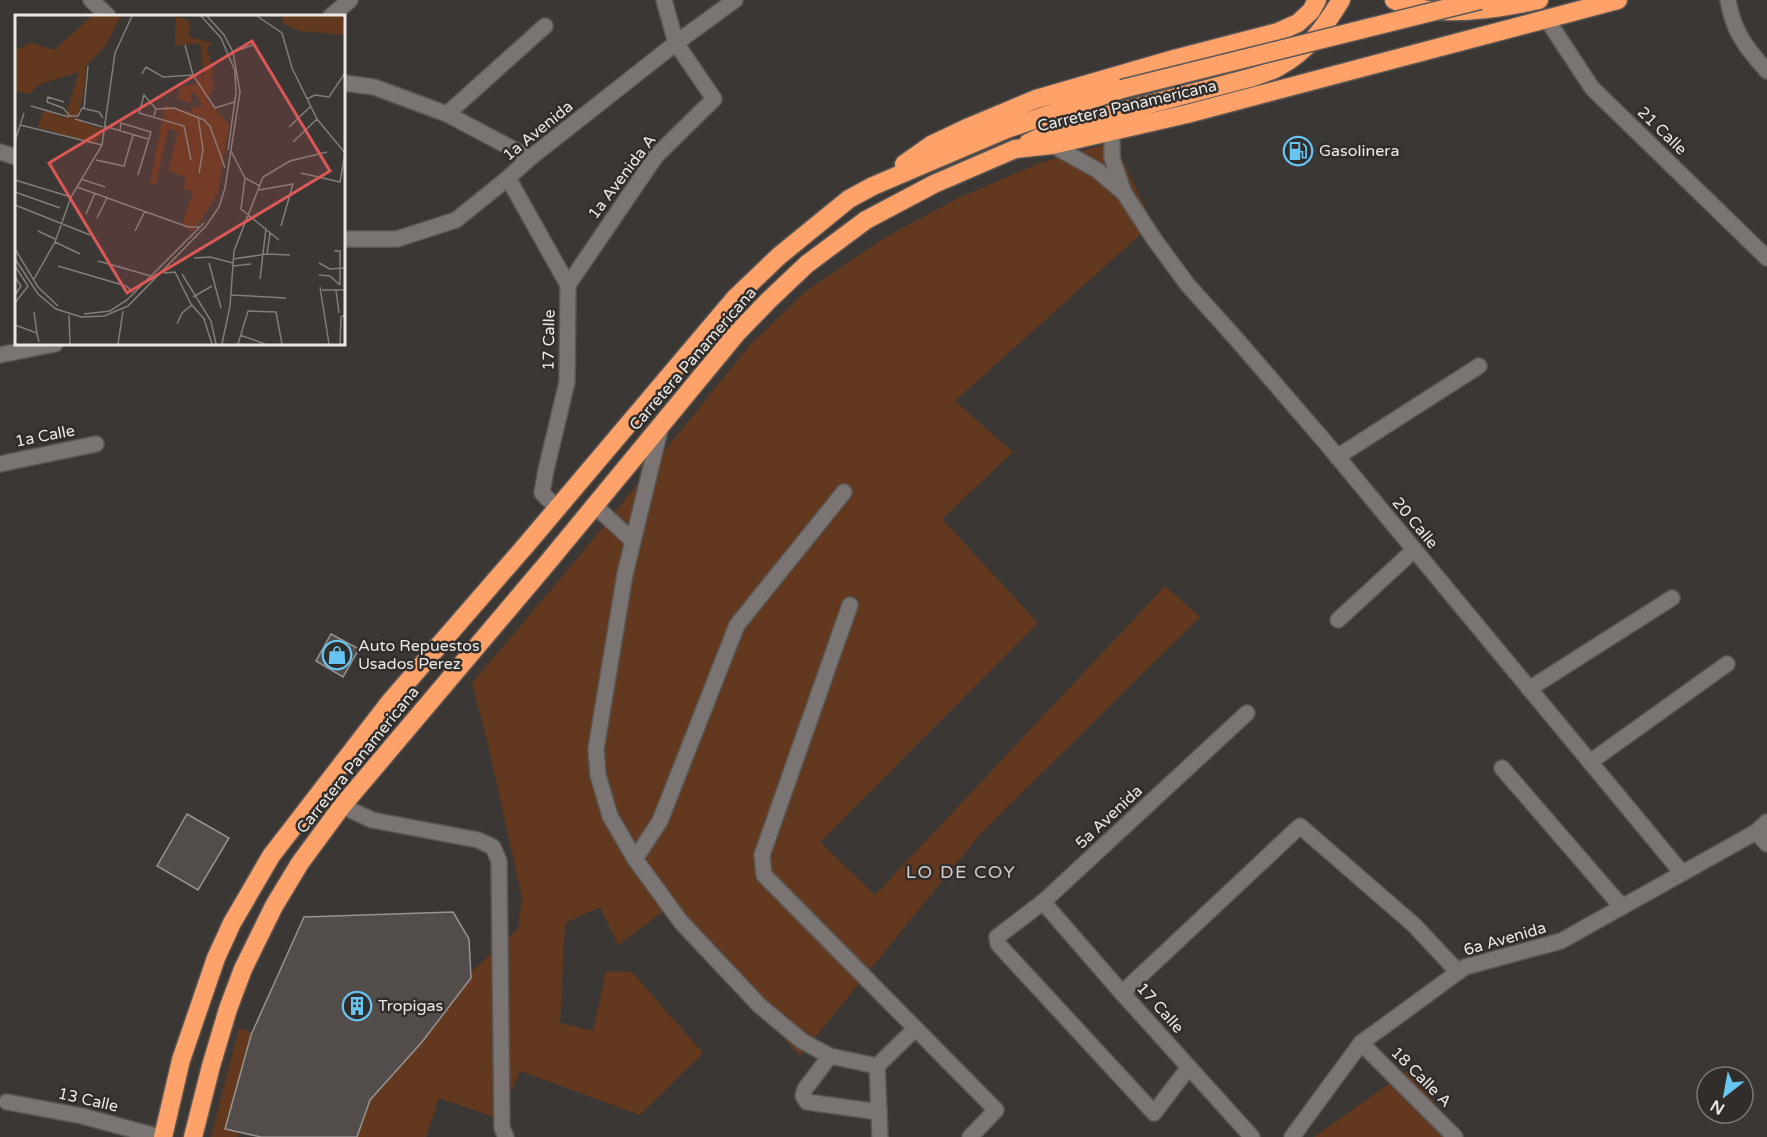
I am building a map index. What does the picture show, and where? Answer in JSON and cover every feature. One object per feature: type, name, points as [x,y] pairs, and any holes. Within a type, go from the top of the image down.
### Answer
[{"type":"highway","points":[[873,186],[931,146],[969,126],[1036,99],[1278,32],[1298,23],[1311,11],[1317,0]]},
{"type":"highway","points":[[1015,149],[1062,127],[1253,77],[1280,66],[1301,51],[1322,31],[1341,0]]},
{"type":"highway","points":[[1394,0],[1405,6],[1441,12],[1507,7],[1539,0]]},
{"type":"highway","name":"Carretera Panamericana","points":[[162,1137],[181,1060],[216,958],[249,893],[271,856],[389,702],[735,298],[779,256],[849,199],[873,186],[1006,129],[1122,89],[1480,0]]},
{"type":"highway","name":"Carretera Panamericana","points":[[193,1137],[211,1066],[243,969],[274,906],[300,863],[342,806],[737,333],[807,264],[866,220],[934,184],[1015,149],[1052,146],[1112,133],[1618,0]]},
{"type":"street","points":[[91,0],[107,15]]},
{"type":"street","points":[[332,15],[350,0]]},
{"type":"street","points":[[664,0],[676,43]]},
{"type":"street","name":"1a Avenida","points":[[345,239],[397,239],[456,220],[530,158],[676,43],[735,0]]},
{"type":"street","points":[[1728,0],[1736,30],[1749,52],[1767,70]]},
{"type":"street","name":"21 Calle","points":[[1546,18],[1592,88],[1767,258]]},
{"type":"street","points":[[447,114],[545,26]]},
{"type":"street","name":"1a Avenida A","points":[[568,285],[656,156],[714,99],[676,43]]},
{"type":"street","points":[[345,83],[374,87],[447,114],[530,158]]},
{"type":"street","name":"20 Calle","points":[[1112,133],[1112,158],[1124,194]]},
{"type":"street","name":"20 Calle","points":[[1052,146],[1097,170],[1124,194],[1186,284],[1337,457],[1682,873]]},
{"type":"street","points":[[0,152],[15,157]]},
{"type":"street","name":"17 Calle","points":[[508,178],[568,285],[567,382],[542,493],[557,508]]},
{"type":"street","points":[[0,355],[50,345]]},
{"type":"street","points":[[1337,457],[1479,366]]},
{"type":"street","points":[[661,426],[625,573],[596,749],[598,776],[610,816],[635,859],[681,922],[760,1006],[802,1041],[830,1056],[877,1066]]},
{"type":"street","name":"1a Calle","points":[[0,464],[96,444]]},
{"type":"street","points":[[635,859],[660,821],[737,625],[844,492]]},
{"type":"street","points":[[594,505],[633,541]]},
{"type":"street","points":[[1338,620],[1414,550]]},
{"type":"street","points":[[1529,689],[1672,598]]},
{"type":"street","points":[[850,604],[762,855],[764,875],[996,1110],[970,1137]]},
{"type":"street","points":[[1590,762],[1727,664]]},
{"type":"street","name":"5a Avenida","points":[[1189,1066],[1154,1113],[998,944],[997,937],[1043,902],[1247,713]]},
{"type":"street","points":[[1502,768],[1622,907]]},
{"type":"street","points":[[342,806],[372,820],[478,840],[493,848],[499,861],[502,1128],[506,1137]]},
{"type":"street","points":[[1122,993],[1300,825],[1414,925],[1458,972]]},
{"type":"street","points":[[1761,827],[1767,844]]},
{"type":"street","name":"6a Avenida","points":[[1292,1137],[1361,1043],[1465,967],[1561,941],[1761,827]]},
{"type":"street","name":"17 Calle","points":[[1043,902],[1252,1137]]},
{"type":"street","points":[[880,1137],[877,1066],[915,1029]]},
{"type":"street","name":"18 Calle A","points":[[1361,1043],[1455,1137]]},
{"type":"street","points":[[830,1056],[805,1089],[803,1096],[807,1102],[879,1112]]},
{"type":"street","name":"13 Calle","points":[[8,1102],[82,1116],[162,1137]]},
{"type":"shaded area","points":[[1114,142],[1153,223],[955,401],[1013,452],[942,519],[1038,623],[820,842],[875,895],[1165,586],[1200,617],[981,833],[800,1056],[664,911],[618,945],[600,907],[565,923],[560,1023],[593,1031],[606,971],[632,972],[703,1053],[640,1115],[520,1071],[500,1119],[439,1098],[426,1137],[351,1137],[370,1065],[518,929],[522,898],[472,683],[576,560],[750,345],[806,291],[886,237],[960,197],[1040,163]]},
{"type":"shaded area","points":[[239,1028],[260,1036],[242,1099],[238,1137],[211,1137]]},
{"type":"shaded area","points":[[1407,1071],[1464,1137],[1314,1137]]},
{"type":"building","name":"Auto Repuestos Usados Perez","points":[[331,634],[359,649],[343,677],[316,661]]},
{"type":"building","points":[[187,814],[229,838],[198,890],[157,866]]},
{"type":"building","name":"Tropigas","points":[[453,912],[469,939],[471,978],[422,1042],[370,1100],[357,1137],[261,1137],[225,1129],[251,1035],[304,917]]},
{"type":"place","name":"Gasolinera","points":[[1298,151]]},
{"type":"place","name":"Auto Repuestos Usados Perez","points":[[337,655]]},
{"type":"place","name":"Tropigas","points":[[357,1006]]},
{"type":"district","name":"LO DE COY","points":[[961,872]]}]
